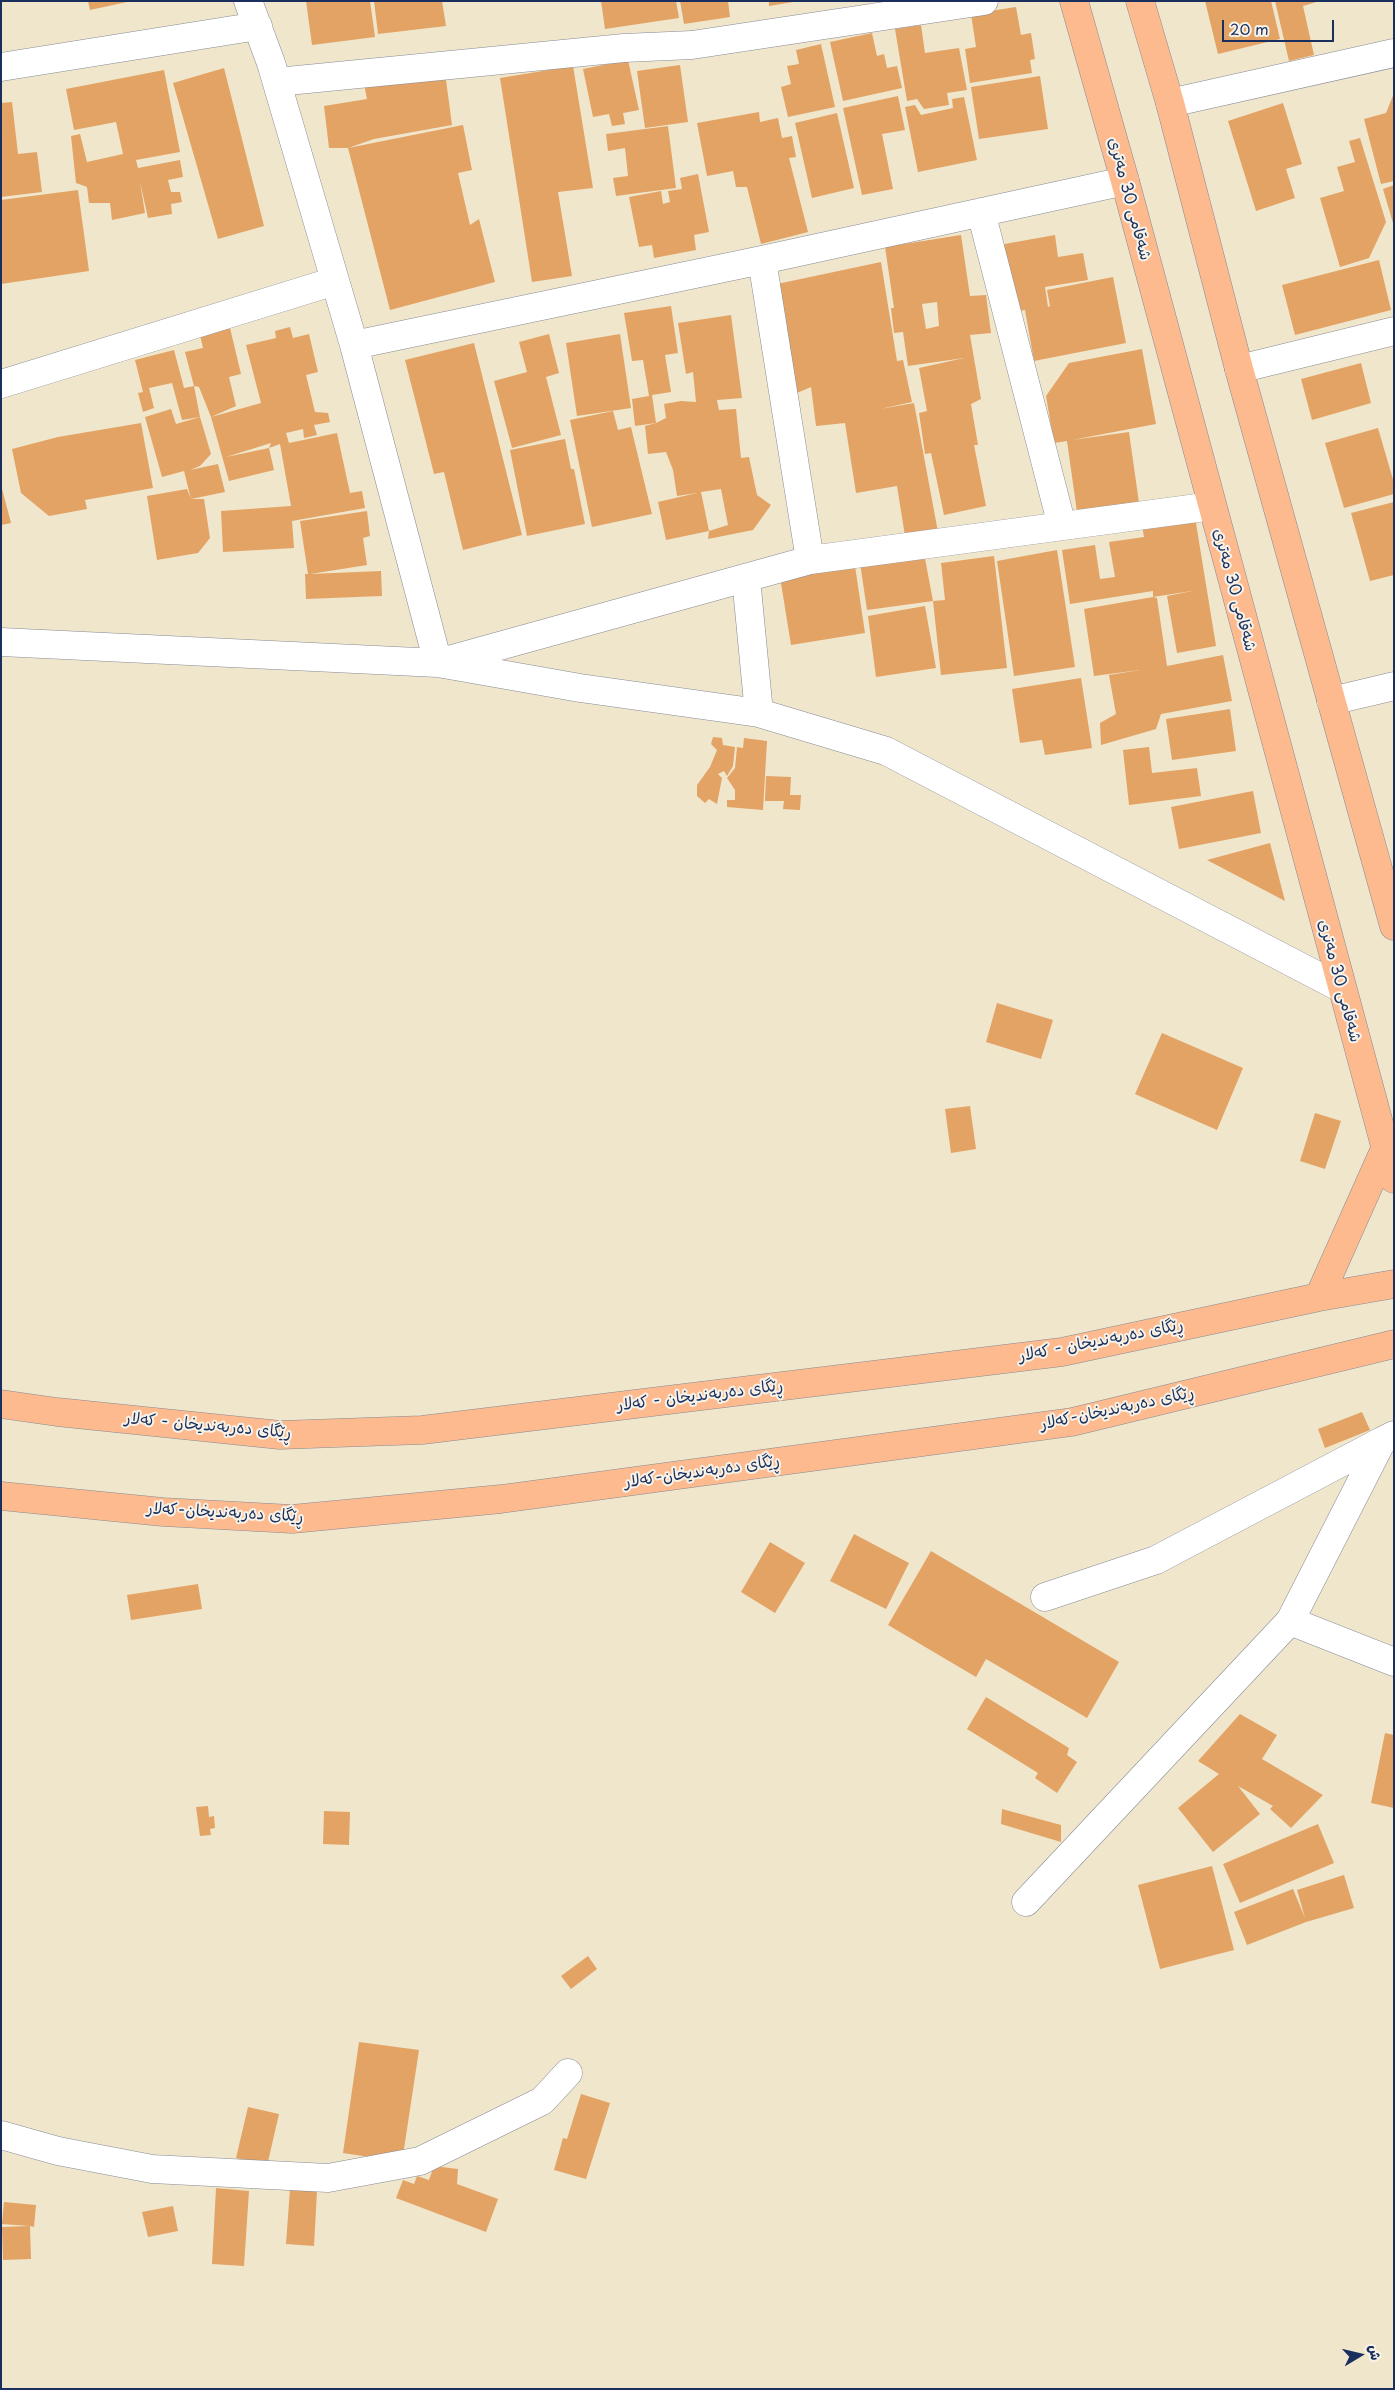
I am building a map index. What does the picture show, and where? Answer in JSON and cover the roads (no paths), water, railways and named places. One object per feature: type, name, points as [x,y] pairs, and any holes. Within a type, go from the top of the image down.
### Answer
[{"type":"main road","name":"شەقامی 30 مەتری","points":[[1074,1],[1125,181],[1341,988],[1390,1148],[1394,1179]]},
{"type":"main road","points":[[1140,1],[1170,103],[1239,369],[1394,926]]},
{"type":"main road","points":[[1319,1297],[1390,1148]]},
{"type":"main road","name":"ڕێگای دەربەندیخان - کەلار","points":[[1,1404],[57,1412],[280,1435],[422,1430],[1062,1352],[1319,1297],[1394,1284]]},
{"type":"main road","name":"ڕێگای دەربەندیخان-کەلار","points":[[1,1496],[164,1512],[292,1520],[501,1499],[1072,1422],[1394,1344]]},
{"type":"street","points":[[277,82],[624,48],[692,45],[984,1]]},
{"type":"street","points":[[1,67],[253,13],[277,82],[354,344],[438,663]]},
{"type":"street","points":[[1170,103],[1394,53]]},
{"type":"street","points":[[354,344],[762,260],[1125,181]]},
{"type":"street","points":[[981,212],[1062,526]]},
{"type":"street","points":[[762,260],[810,560]]},
{"type":"street","points":[[1,384],[335,281]]},
{"type":"street","points":[[1239,369],[1394,331]]},
{"type":"street","points":[[438,663],[810,560],[1212,506]]},
{"type":"street","points":[[746,578],[759,713]]},
{"type":"street","points":[[1,642],[438,663],[580,688],[759,713],[886,751],[1341,988]]},
{"type":"street","points":[[1331,701],[1394,686]]},
{"type":"street","points":[[1045,1597],[1156,1560],[1388,1438]]},
{"type":"street","points":[[1026,1902],[1290,1620],[1388,1438]]},
{"type":"street","points":[[1290,1620],[1394,1662]]},
{"type":"street","points":[[1,2135],[58,2151],[152,2169],[328,2178],[420,2161],[542,2101],[568,2073]]}]
